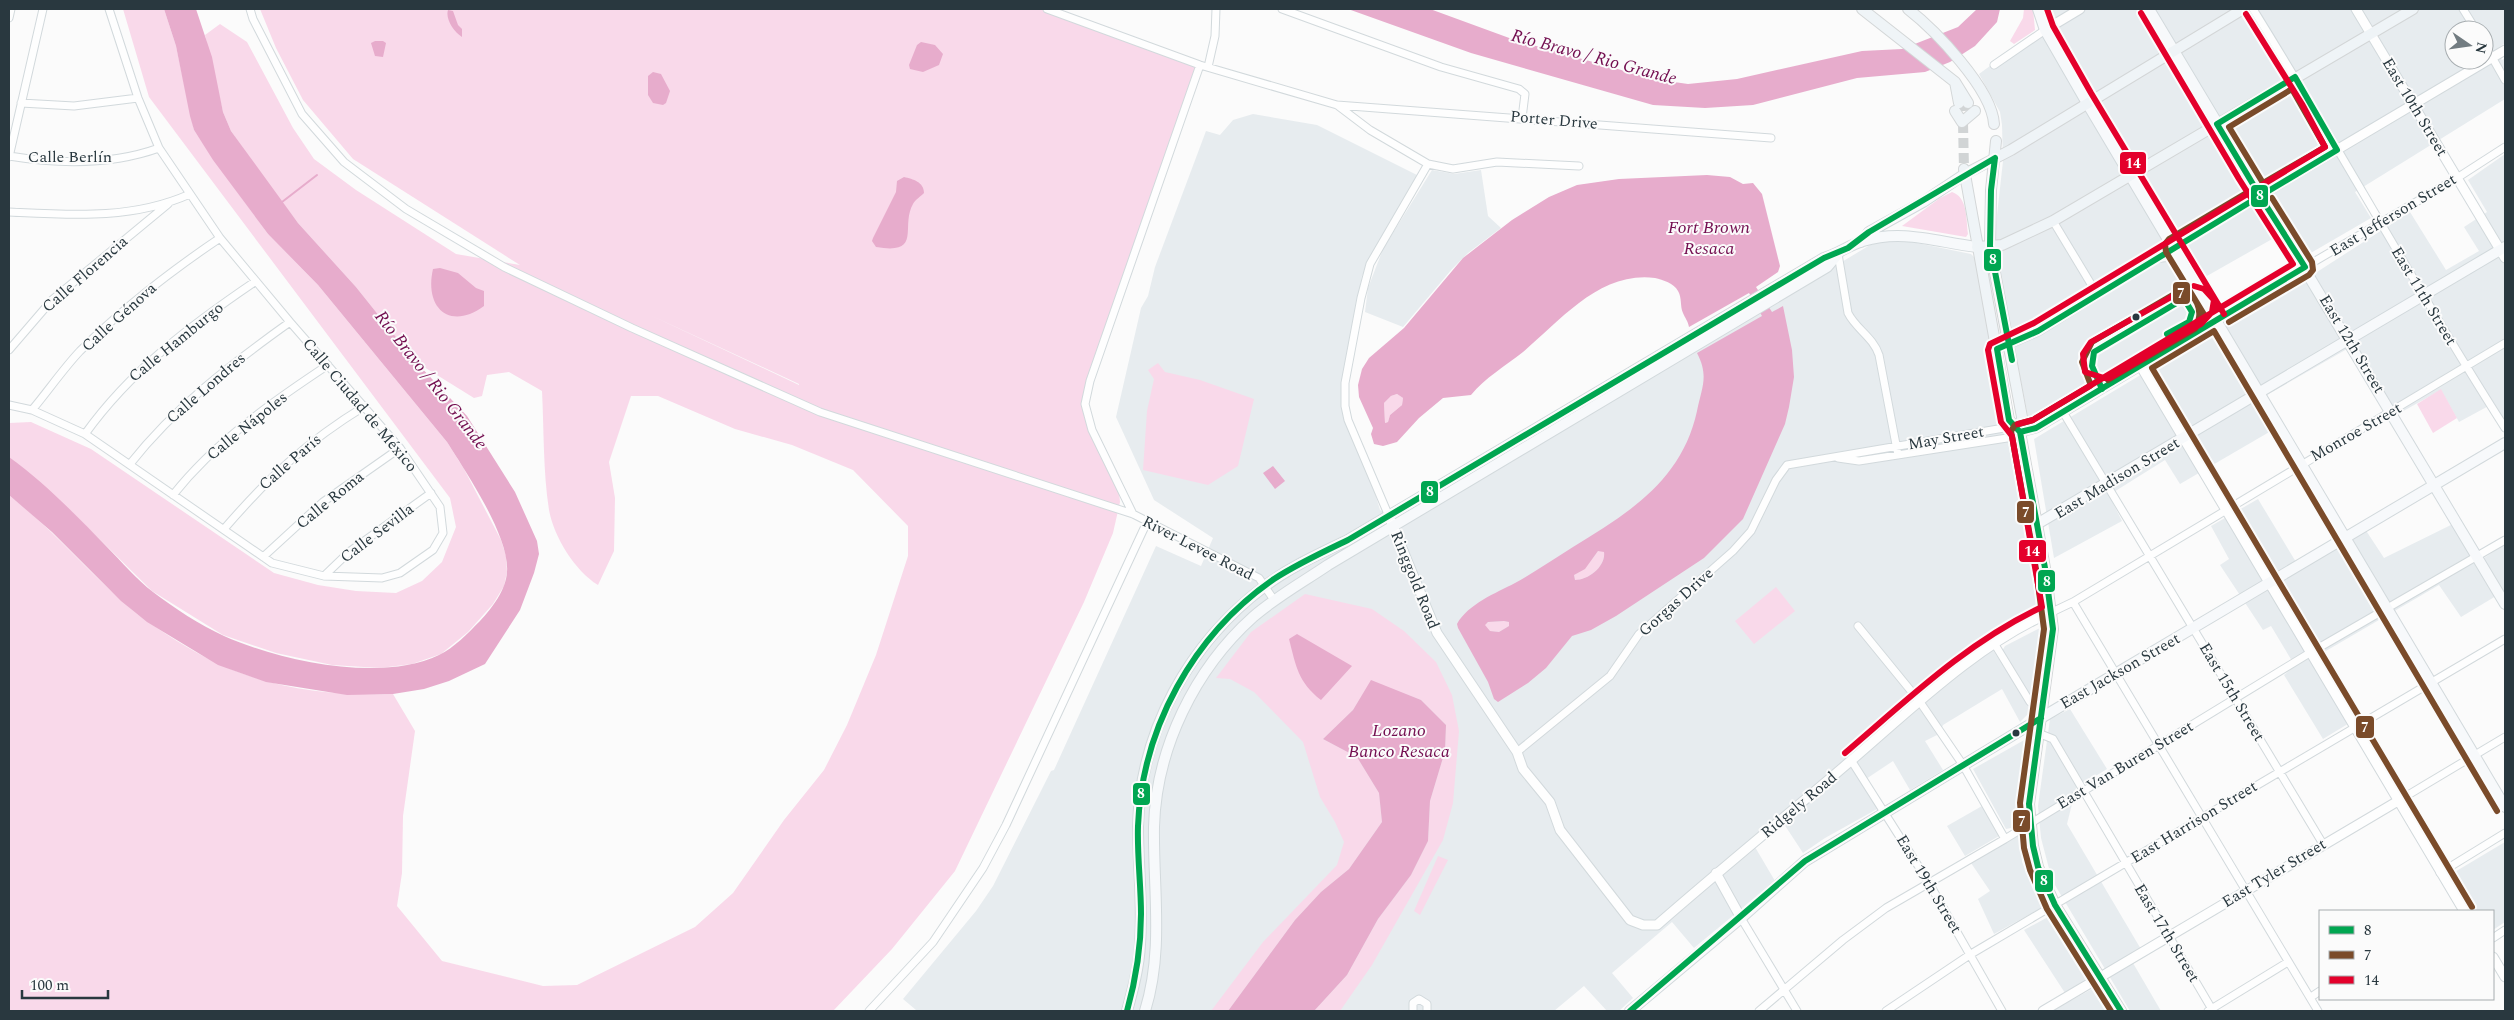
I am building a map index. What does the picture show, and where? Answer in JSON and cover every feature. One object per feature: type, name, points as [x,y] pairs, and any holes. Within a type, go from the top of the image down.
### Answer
[{"type":"main road","points":[[1862,9],[1955,82],[1964,110]]},
{"type":"main road","points":[[1908,9],[1940,37],[1972,79],[1990,108],[1994,124]]},
{"type":"main road","points":[[2038,9],[2045,30],[2087,103],[2217,319],[2301,465],[2505,807]]},
{"type":"main road","name":"East 12th Street","points":[[2149,9],[2392,412],[2505,604]]},
{"type":"main road","points":[[1861,242],[1869,232],[1924,202],[1965,171],[1995,158],[2243,9]]},
{"type":"main road","points":[[1145,1011],[1153,980],[1157,939],[1154,826],[1156,803],[1172,737],[1188,700],[1209,667],[1236,634],[1274,600],[1393,525],[1749,308],[1824,258],[1838,254],[1861,242],[1901,234],[1977,248],[2002,245],[2053,221],[2413,9]]},
{"type":"main road","points":[[1996,141],[1990,206],[1990,246],[2022,417],[2020,432],[2052,612],[2052,645],[2029,804],[2030,823],[2038,867],[2055,905],[2121,1011]]},
{"type":"main road","points":[[1965,171],[1977,248],[2009,420],[2020,432]]},
{"type":"main road","points":[[1898,216],[1895,226],[1901,234]]},
{"type":"main road","points":[[2157,256],[2175,251]]},
{"type":"main road","name":"East Madison Street","points":[[2037,524],[2349,341],[2423,294],[2504,251]]},
{"type":"main road","points":[[1127,1011],[1136,980],[1140,944],[1140,802],[1147,761],[1168,702],[1193,659],[1220,626],[1265,586],[1304,561],[1348,540],[1388,514],[1749,308]]},
{"type":"main road","name":"East Jackson Street","points":[[1630,1011],[1741,918],[1805,861],[2345,536],[2505,443]]},
{"type":"street","points":[[9,18],[11,9]]},
{"type":"street","points":[[9,156],[12,130],[22,103],[44,9]]},
{"type":"street","name":"Calle Ciudad de México","points":[[9,404],[32,410],[85,434],[224,528],[272,563],[324,576],[382,578],[400,573],[433,550],[442,538],[444,528],[440,507],[400,448],[290,322],[220,238],[159,148],[138,98],[109,9]]},
{"type":"street","name":"River Levee Road","points":[[250,9],[253,19],[302,114],[344,162],[406,209],[504,267],[632,328],[820,412],[1133,514],[1259,578],[1274,600]]},
{"type":"street","points":[[1047,9],[1208,67],[1337,105],[1370,130],[1428,164],[1453,169],[1498,162],[1579,166]]},
{"type":"street","points":[[1208,67],[1215,36],[1216,9]]},
{"type":"street","points":[[1282,9],[1441,66],[1519,89],[1525,94],[1522,118]]},
{"type":"street","points":[[1994,65],[2045,30],[2080,9]]},
{"type":"street","name":"East 11th Street","points":[[2253,9],[2466,367],[2505,428]]},
{"type":"street","name":"East 10th Street","points":[[2356,9],[2457,178],[2504,251]]},
{"type":"street","points":[[2463,9],[2470,20]]},
{"type":"street","points":[[2494,57],[2505,50]]},
{"type":"street","points":[[2494,60],[2505,80]]},
{"type":"street","points":[[1133,514],[1092,430],[1086,404],[1090,380],[1200,64]]},
{"type":"street","points":[[2175,251],[2261,196],[2474,70]]},
{"type":"street","points":[[22,103],[74,106],[138,98]]},
{"type":"street","name":"Porter Drive","points":[[1337,105],[1770,138]]},
{"type":"street","name":"East Jefferson Street","points":[[2020,432],[2036,428],[2457,178],[2505,147]]},
{"type":"street","name":"Calle Berlín","points":[[9,156],[57,161],[106,160],[142,154],[159,148]]},
{"type":"street","name":"Ringgold Road","points":[[1428,164],[1370,264],[1360,298],[1345,383],[1345,406],[1348,420],[1437,634],[1517,752],[1524,769],[1550,802],[1560,830],[1630,920],[1643,925]]},
{"type":"street","points":[[9,212],[104,215],[168,204],[190,194]]},
{"type":"street","name":"Calle Florencia","points":[[9,350],[52,300],[168,204]]},
{"type":"street","points":[[2053,221],[2097,294]]},
{"type":"street","name":"Calle Génova","points":[[32,410],[80,352],[139,297],[178,266],[220,238]]},
{"type":"street","points":[[1838,254],[1848,313],[1852,321],[1874,343],[1879,355],[1898,455]]},
{"type":"street","points":[[1997,349],[2038,331],[2157,256]]},
{"type":"street","name":"Calle Hamburgo","points":[[85,434],[105,406],[161,350],[202,318],[256,281]]},
{"type":"street","name":"Calle Londres","points":[[130,464],[180,408],[234,362],[290,322]]},
{"type":"street","name":"Monroe Street","points":[[2052,612],[2074,602],[2226,509],[2505,344]]},
{"type":"street","name":"Calle Nápoles","points":[[173,495],[201,464],[260,412],[328,365]]},
{"type":"street","points":[[2140,366],[2184,437],[2461,910]]},
{"type":"street","name":"Calle París","points":[[224,528],[260,486],[312,440],[365,406]]},
{"type":"street","name":"East 15th Street","points":[[2063,412],[2323,844]]},
{"type":"street","name":"May Street","points":[[1799,463],[2004,428],[2020,432]]},
{"type":"street","name":"May Street","points":[[1831,457],[1859,461],[2007,438],[2020,432]]},
{"type":"street","name":"Calle Roma","points":[[263,557],[323,502],[400,448]]},
{"type":"street","name":"Gorgas Drive","points":[[1517,752],[1610,676],[1639,634],[1733,551],[1752,531],[1782,470],[1787,465],[1799,463]]},
{"type":"street","name":"Calle Sevilla","points":[[324,576],[379,529],[431,493]]},
{"type":"street","points":[[869,1011],[933,942],[983,868],[1006,825],[1147,522]]},
{"type":"street","name":"East Van Buren Street","points":[[1759,1011],[1869,919],[2005,839],[2310,652],[2388,609],[2505,540]]},
{"type":"street","points":[[2074,602],[2201,818],[2318,1011]]},
{"type":"street","name":"Ridgely Road","points":[[1643,925],[1657,925],[1920,702],[1994,643],[2037,618],[2052,612]]},
{"type":"street","points":[[1858,626],[1920,702],[1963,765],[2005,839]]},
{"type":"street","name":"East Harrison Street","points":[[1886,1011],[1971,954],[2278,771],[2505,639]]},
{"type":"street","points":[[1994,643],[2030,702]]},
{"type":"street","name":"East 17th Street","points":[[2038,733],[2053,740],[2169,935],[2211,1010]]},
{"type":"street","name":"East Tyler Street","points":[[2043,1011],[2505,736]]},
{"type":"street","name":"East 19th Street","points":[[1852,760],[1929,882],[2002,1011]]},
{"type":"street","points":[[2440,873],[2505,833]]},
{"type":"street","points":[[1716,874],[1797,1011]]},
{"type":"street","points":[[2494,937],[2505,930]]},
{"type":"street","points":[[2494,959],[2505,978]]},
{"type":"street","points":[[2211,1010],[2288,962]]},
{"type":"street","points":[[2311,997],[2319,992]]},
{"type":"street","points":[[1413,1011],[1413,1003],[1421,999],[1427,1004],[1427,1011]]},
{"type":"shaded area","points":[[123,9],[164,9],[176,46],[194,130],[268,234],[318,285],[447,442],[464,469],[501,540],[506,556],[507,572],[504,586],[493,604],[468,632],[441,654],[412,664],[380,668],[332,665],[276,653],[223,635],[152,591],[71,511],[9,457],[9,423],[31,422],[91,449],[274,573],[318,585],[356,591],[396,593],[422,581],[442,562],[456,527],[450,498],[149,97]]},
{"type":"shaded area","points":[[260,9],[1043,9],[1200,65],[1082,406],[1097,449],[1119,492],[1120,502],[1113,533],[1084,602],[955,871],[892,949],[833,1011],[9,1011],[9,495],[38,520],[128,607],[162,632],[203,656],[254,678],[281,685],[334,693],[393,694],[415,731],[403,816],[402,873],[397,906],[442,961],[543,986],[577,985],[695,927],[733,893],[784,820],[824,770],[847,725],[876,655],[908,556],[908,526],[853,470],[792,445],[735,429],[658,396],[631,396],[609,462],[615,498],[614,551],[598,585],[589,579],[574,562],[561,542],[549,510],[544,451],[542,391],[509,372],[487,375],[482,396],[474,398],[416,362],[356,287],[298,223],[231,131],[223,112],[205,35],[220,24],[247,42],[293,128],[314,159],[356,190],[456,254],[520,265],[353,159],[303,100],[276,48]],"holes":[[[650,315],[799,384],[799,385]]]},
{"type":"shaded area","points":[[2024,9],[2033,9],[2035,30],[2014,44],[2010,41],[2023,18]]},
{"type":"shaded area","points":[[2035,9],[2505,9],[2505,43],[2495,50],[2502,60],[2505,58],[2505,99],[2355,192],[2371,218],[2297,261],[2281,234],[2191,285],[2211,318],[2035,418],[2028,417],[1997,259],[1995,233],[2003,161],[2000,112],[1979,74],[2039,30]]},
{"type":"shaded area","points":[[1253,114],[1317,125],[1417,175],[1362,276],[1342,390],[1343,414],[1371,480],[1380,510],[1403,526],[1870,245],[1883,241],[1907,241],[1971,254],[1975,258],[2039,597],[2032,613],[1989,644],[2030,707],[2028,714],[2020,722],[2002,689],[1943,725],[1939,734],[1925,741],[1943,770],[1910,790],[1893,761],[1863,781],[1879,808],[1825,838],[1803,853],[1784,824],[1755,847],[1775,881],[1694,948],[1672,922],[1612,973],[1633,998],[1619,1011],[1607,1011],[1584,986],[1554,1011],[916,1010],[903,999],[976,911],[993,886],[1051,771],[1054,770],[1156,546],[1201,566],[1213,538],[1154,500],[1116,417],[1141,308],[1148,296],[1155,267],[1206,131],[1220,135],[1233,120]]},
{"type":"shaded area","points":[[2505,154],[2505,422],[2494,403],[2459,422],[2441,390],[2398,414],[2354,345],[2267,395],[2283,424],[2180,484],[2165,460],[2109,495],[2122,521],[2054,558],[2034,439],[2282,290],[2317,272],[2410,212],[2446,270],[2479,251],[2464,227],[2487,212],[2468,180]]},
{"type":"shaded area","points":[[1432,170],[1454,174],[1481,170],[1488,216],[1501,228],[1468,253],[1452,269],[1403,327],[1365,312],[1368,288],[1383,249]]},
{"type":"shaded area","points":[[1952,192],[1964,204],[1968,234],[1966,237],[1902,226],[1940,198]]},
{"type":"shaded area","points":[[1158,363],[1165,372],[1200,380],[1254,399],[1238,466],[1208,485],[1143,470],[1147,411],[1154,379],[1148,370]]},
{"type":"shaded area","points":[[2441,389],[2457,418],[2433,433],[2417,404]]},
{"type":"shaded area","points":[[1397,394],[1403,398],[1402,405],[1390,415],[1388,422],[1385,423],[1384,403],[1391,396]]},
{"type":"shaded area","points":[[2258,499],[2299,567],[2365,529],[2384,558],[2461,520],[2484,558],[2505,544],[2505,611],[2496,596],[2461,617],[2439,585],[2319,655],[2356,719],[2323,739],[2284,675],[2295,666],[2271,626],[2263,630],[2220,565],[2229,559],[2211,526]]},
{"type":"shaded area","points":[[1598,551],[1604,551],[1604,557],[1596,571],[1586,578],[1575,580],[1574,575]]},
{"type":"shaded area","points":[[1776,587],[1795,611],[1754,644],[1735,621]]},
{"type":"shaded area","points":[[1305,594],[1372,609],[1404,631],[1436,662],[1452,695],[1459,731],[1453,803],[1443,840],[1372,965],[1340,1011],[1314,1011],[1347,975],[1378,919],[1411,875],[1428,841],[1430,801],[1445,751],[1446,725],[1421,700],[1371,681],[1353,710],[1323,739],[1357,757],[1379,793],[1382,822],[1349,869],[1321,892],[1295,920],[1228,1011],[1211,1011],[1263,942],[1337,865],[1344,842],[1320,797],[1303,742],[1254,692],[1230,679],[1216,678],[1251,632]]},
{"type":"shaded area","points":[[1489,622],[1510,622],[1509,626],[1499,632],[1490,631],[1484,625]]},
{"type":"shaded area","points":[[2040,628],[2041,639],[2031,700],[2002,651],[2005,646]]},
{"type":"shaded area","points":[[2070,709],[2107,769],[2076,788],[2067,824],[2145,956],[2133,963],[2161,1011],[2130,1011],[2052,880],[2041,838],[2038,806],[2050,719]]},
{"type":"shaded area","points":[[2026,739],[2018,823],[2006,829],[1973,769]]},
{"type":"shaded area","points":[[1982,806],[1999,836],[1965,856],[1947,826]]},
{"type":"shaded area","points":[[2016,834],[2021,838],[2022,862],[2043,907],[1994,934],[1978,899],[1990,891],[1971,863]]},
{"type":"shaded area","points":[[2505,842],[2505,922],[2494,929],[2494,910],[2474,910],[2453,873]]},
{"type":"shaded area","points":[[1438,856],[1448,860],[1420,915],[1414,911]]},
{"type":"shaded area","points":[[2048,917],[2086,979],[2065,993],[2024,930]]},
{"type":"shaded area","points":[[2092,989],[2106,1011],[2052,1011]]},
{"type":"water","name":"Río Bravo / Rio Grande","points":[[164,9],[196,9],[212,57],[223,112],[231,131],[298,223],[356,287],[416,362],[467,416],[515,492],[537,541],[539,554],[520,610],[485,664],[449,681],[424,689],[393,694],[347,695],[266,682],[218,665],[147,622],[121,601],[52,532],[9,495],[9,457],[48,488],[141,582],[170,604],[224,636],[247,645],[302,660],[331,665],[361,668],[389,667],[415,663],[439,655],[466,635],[480,621],[494,605],[506,579],[506,558],[502,541],[485,505],[447,442],[318,285],[268,234],[213,160],[194,130],[176,46]]},
{"type":"water","points":[[1348,9],[1430,9],[1512,39],[1653,79],[1688,84],[1737,79],[1862,51],[1902,49],[1958,27],[1977,9],[2000,9],[1997,22],[1975,46],[1950,62],[1925,72],[1857,78],[1753,105],[1705,108],[1653,105],[1471,53]]},
{"type":"water","points":[[448,10],[453,11],[458,25],[462,29],[462,37],[451,25],[447,14]]},
{"type":"water","points":[[375,41],[386,43],[383,57],[375,56],[371,43]]},
{"type":"water","points":[[921,42],[935,45],[943,54],[939,65],[923,72],[910,69],[909,65],[917,45]]},
{"type":"water","points":[[653,72],[661,74],[670,91],[666,103],[663,105],[653,103],[648,95],[648,76]]},
{"type":"water","name":"Fort Brown Resaca","points":[[1707,175],[1730,177],[1743,184],[1753,183],[1762,194],[1780,266],[1778,272],[1756,287],[1772,312],[1783,306],[1792,350],[1794,377],[1789,407],[1785,424],[1743,519],[1704,558],[1616,616],[1591,630],[1572,636],[1546,668],[1528,683],[1498,702],[1494,699],[1488,682],[1457,624],[1475,605],[1515,583],[1594,534],[1633,507],[1650,492],[1679,457],[1690,435],[1704,375],[1697,353],[1762,316],[1749,293],[1689,327],[1682,311],[1679,293],[1671,284],[1655,278],[1635,278],[1617,282],[1583,300],[1471,395],[1443,398],[1419,418],[1397,442],[1383,446],[1374,444],[1371,434],[1373,428],[1359,397],[1358,385],[1362,369],[1369,358],[1404,328],[1463,258],[1512,220],[1549,197],[1577,185],[1619,179]],"holes":[[[1397,394],[1403,398],[1402,405],[1390,415],[1388,422],[1385,423],[1384,403],[1391,396]],[[1598,551],[1604,552],[1602,562],[1596,571],[1586,578],[1575,580],[1574,575],[1585,569]],[[1504,621],[1509,622],[1509,626],[1499,632],[1490,631],[1485,625],[1488,622]]]},
{"type":"water","points":[[904,177],[914,180],[924,189],[924,193],[914,203],[910,213],[905,243],[900,247],[876,247],[872,241],[873,238],[896,192],[897,181]]},
{"type":"water","points":[[440,268],[458,273],[476,288],[484,291],[484,306],[472,313],[460,316],[451,316],[442,312],[432,295],[431,283],[433,269]]},
{"type":"water","points":[[1273,466],[1285,481],[1275,489],[1263,473]]},
{"type":"water","points":[[1297,634],[1352,666],[1321,700],[1307,687],[1296,665],[1289,639]]},
{"type":"water","name":"Lozano Banco Resaca","points":[[1371,680],[1421,700],[1446,725],[1445,751],[1430,801],[1428,841],[1411,875],[1378,919],[1347,975],[1314,1011],[1228,1011],[1295,920],[1321,892],[1349,869],[1382,822],[1379,793],[1357,757],[1323,739],[1353,710]]},
{"type":"waterway","points":[[282,202],[317,175]]},
{"type":"tunnel","points":[[1963,103],[1964,111]]},
{"type":"tunnel","points":[[1963,123],[1964,169]]},
{"type":"transit line","name":"14","points":[[2047,9],[2053,26],[2091,93],[2224,314]]},
{"type":"transit line","name":"14","points":[[2018,424],[2033,420],[2293,264],[2239,179],[2141,13]]},
{"type":"transit line","name":"14","points":[[1845,753],[1963,655],[1988,637],[2042,607],[2012,436],[2001,422],[1988,350],[1990,344],[2034,323],[2325,147],[2302,104],[2246,14]]},
{"type":"transit line","name":"8","points":[[2295,77],[2337,150],[2260,196],[2217,124],[2295,77]]},
{"type":"transit line","name":"7","points":[[2292,89],[2325,147],[2263,183],[2229,127],[2292,89]]},
{"type":"transit line","name":"8","points":[[1995,158],[1991,190],[1990,246],[2012,360]]},
{"type":"transit line","name":"8","points":[[1127,1011],[1139,951],[1141,903],[1138,826],[1142,790],[1150,754],[1161,720],[1177,687],[1196,656],[1219,627],[1245,602],[1274,579],[1310,558],[1348,540],[1824,258],[1848,248],[1869,232],[1995,158]]},
{"type":"transit line","name":"7","points":[[2205,316],[2166,252],[2165,244],[2169,239],[2248,192]]},
{"type":"transit line","name":"8","points":[[2020,432],[2009,420],[1997,349],[2038,331],[2260,196]]},
{"type":"transit line","name":"8","points":[[2020,432],[2036,428],[2305,267],[2260,196]]},
{"type":"transit line","name":"7","points":[[2229,322],[2309,275],[2313,270],[2312,262],[2272,198]]},
{"type":"transit line","name":"14","points":[[2189,287],[2091,342],[2083,354],[2085,372],[2110,378],[2201,324],[2212,312],[2214,300],[2204,289],[2194,286]]},
{"type":"transit line","name":"7","points":[[2090,383],[2082,362],[2092,342],[2176,293],[2183,293],[2194,298],[2199,310],[2198,323],[2195,329],[2108,380]]},
{"type":"transit line","name":"8","points":[[2102,389],[2092,366],[2094,352],[2180,301],[2186,302],[2192,312],[2189,322],[2167,334]]},
{"type":"transit line","name":"7","points":[[2472,907],[2152,368],[2214,331],[2497,811]]},
{"type":"transit line","name":"7","points":[[2090,386],[2033,420],[2015,425],[2011,431],[2036,569],[2044,629],[2020,803],[2024,848],[2030,870],[2047,909],[2111,1011]]},
{"type":"transit line","name":"8","points":[[2020,432],[2045,568],[2053,629],[2029,804],[2033,846],[2038,867],[2055,905],[2121,1011]]},
{"type":"transit line","name":"8","points":[[1630,1011],[1805,861],[2041,718]]}]
